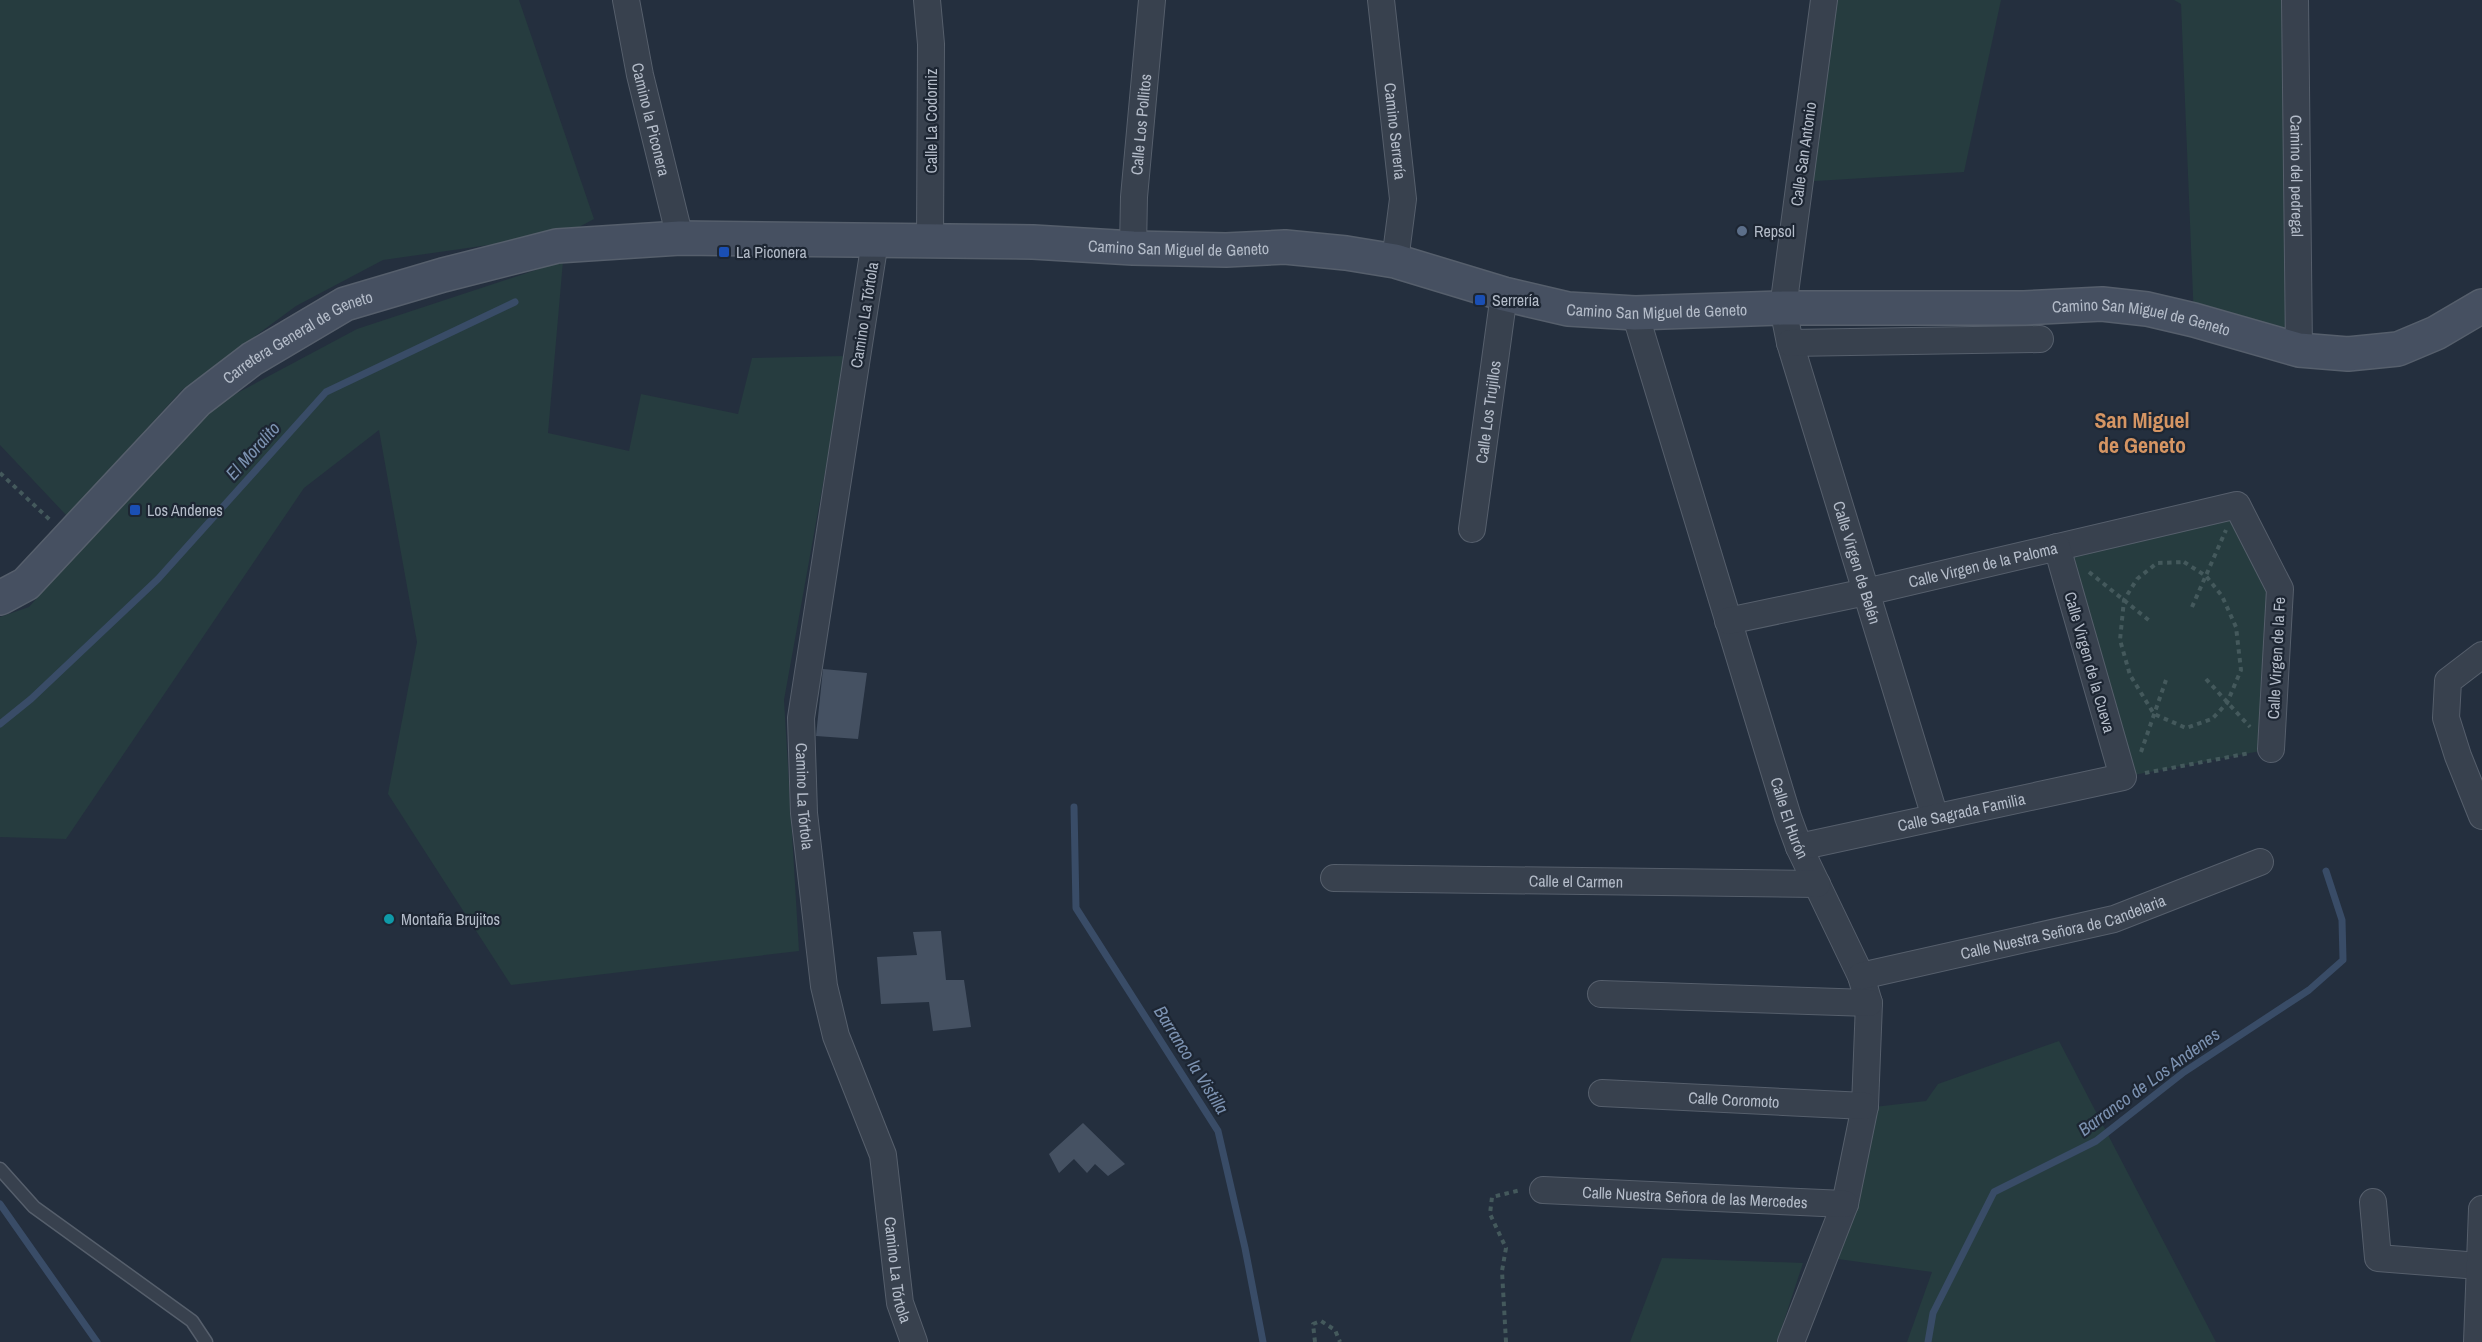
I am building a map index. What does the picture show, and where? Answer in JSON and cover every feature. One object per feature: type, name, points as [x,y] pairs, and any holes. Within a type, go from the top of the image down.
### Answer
[{"type":"main road","name":"Camino San Miguel de Geneto","points":[[680,238],[1033,242],[1133,248],[1226,250],[1285,247],[1395,261],[1504,294],[1568,309],[1635,313],[1782,308],[2024,308],[2102,304],[2166,314],[2300,350],[2348,354],[2398,349],[2436,333],[2482,306]]},
{"type":"main road","name":"Carretera General de Geneto","points":[[0,598],[26,584],[197,400],[252,359],[345,304],[442,275],[557,246],[680,238]]},
{"type":"street","name":"Camino la Piconera","points":[[626,0],[640,75],[680,238]]},
{"type":"street","name":"Calle La Codorniz","points":[[927,0],[931,44],[930,242]]},
{"type":"street","name":"Calle Los Pollitos","points":[[1133,248],[1134,197],[1152,0]]},
{"type":"street","name":"Camino Serrería","points":[[1381,0],[1403,199],[1395,261]]},
{"type":"street","name":"Calle San Antonio","points":[[1782,308],[1824,0]]},
{"type":"street","name":"Camino del pedregal","points":[[2295,0],[2300,350]]},
{"type":"street","name":"Camino La Tórtola","points":[[875,241],[801,718],[804,801],[824,986],[836,1036],[883,1155],[900,1303],[914,1342]]},
{"type":"street","name":"Calle Los Trujillos","points":[[1472,529],[1504,294]]},
{"type":"street","name":"Calle Virgen de Belén","points":[[1782,308],[1790,343],[1935,817]]},
{"type":"street","name":"Calle El Hurón","points":[[1635,313],[1788,817],[1799,848],[1861,976],[1869,1003],[1865,1106],[1845,1204],[1796,1330]]},
{"type":"street","points":[[1790,343],[2040,339]]},
{"type":"street","name":"Calle Virgen de la Paloma","points":[[1728,621],[1866,592],[2236,505]]},
{"type":"street","name":"Calle Virgen de la Fe","points":[[2236,505],[2280,589],[2271,750]]},
{"type":"street","name":"Calle Virgen de la Cueva","points":[[2057,547],[2128,776]]},
{"type":"street","points":[[2482,655],[2448,681],[2446,718],[2482,816]]},
{"type":"street","name":"Calle Sagrada Familia","points":[[1799,848],[2128,776]]},
{"type":"street","name":"Calle Nuestra Señora de Candelaria","points":[[1861,976],[2114,919],[2260,862]]},
{"type":"street","name":"Calle el Carmen","points":[[1334,878],[1817,884]]},
{"type":"street","points":[[1601,994],[1869,1003]]},
{"type":"street","name":"Calle Coromoto","points":[[1602,1093],[1865,1106]]},
{"type":"street","name":"Calle Nuestra Señora de las Mercedes","points":[[1543,1190],[1845,1204]]},
{"type":"street","points":[[2373,1202],[2378,1258],[2479,1266]]},
{"type":"street","points":[[2477,1342],[2482,1209]]},
{"type":"lane","points":[[0,1169],[34,1208],[192,1322],[206,1342]]},
{"type":"path","points":[[0,473],[69,538]]},
{"type":"path","points":[[2192,607],[2236,505]]},
{"type":"path","points":[[2057,547],[2151,622]]},
{"type":"path","points":[[2184,561],[2206,576],[2223,596],[2236,627],[2241,670],[2227,703],[2212,720],[2186,728],[2154,714],[2130,675],[2120,640],[2124,600],[2137,579],[2157,563],[2184,561]]},
{"type":"path","points":[[2206,679],[2271,750]]},
{"type":"path","points":[[2128,776],[2166,680]]},
{"type":"path","points":[[2128,776],[2271,750]]},
{"type":"path","points":[[1506,1342],[1502,1271],[1506,1248],[1490,1214],[1492,1197],[1518,1190],[1543,1190]]},
{"type":"path","points":[[1315,1342],[1313,1324],[1322,1321],[1335,1330],[1340,1342]]},
{"type":"green space","points":[[0,0],[519,0],[594,219],[566,234],[383,260],[296,306],[182,390],[67,516],[0,445]]},
{"type":"green space","points":[[1825,0],[2001,0],[1964,172],[1799,182]]},
{"type":"green space","points":[[2174,0],[2298,0],[2308,350],[2194,320],[2181,4]]},
{"type":"green space","points":[[563,261],[548,433],[629,451],[641,394],[738,414],[752,358],[846,356],[784,700],[799,951],[511,985],[388,794],[417,642],[379,430],[304,488],[66,839],[0,837],[0,617],[29,607],[200,413],[357,329]]},
{"type":"green space","points":[[2237,505],[2280,589],[2271,749],[2123,777],[2057,547]]},
{"type":"green space","points":[[2059,1041],[2216,1342],[1907,1342],[1932,1272],[1838,1259],[1874,1107],[1926,1101],[1938,1084]]},
{"type":"green space","points":[[1662,1258],[1803,1263],[1777,1342],[1630,1342]]},
{"type":"building","points":[[823,669],[867,673],[858,739],[816,736]]},
{"type":"building","points":[[941,931],[946,980],[964,980],[971,1027],[933,1031],[929,1002],[881,1004],[877,957],[917,955],[913,932]]},
{"type":"building","points":[[1083,1123],[1125,1164],[1108,1176],[1095,1164],[1087,1173],[1074,1159],[1059,1173],[1049,1154]]},
{"type":"waterway","name":"El Moralito","points":[[0,724],[31,699],[158,579],[326,392],[515,302]]},
{"type":"waterway","name":"Barranco la Vistilla","points":[[1074,807],[1076,908],[1218,1131],[1245,1248],[1263,1342]]},
{"type":"waterway","name":"Barranco de Los Andenes","points":[[1928,1342],[1933,1313],[1994,1192],[2096,1141],[2184,1072],[2309,990],[2343,960],[2342,920],[2326,871]]},
{"type":"waterway","points":[[0,1204],[97,1342]]},
{"type":"place","name":"Repsol","points":[[1742,231]]},
{"type":"place","name":"La Piconera","points":[[724,252]]},
{"type":"place","name":"Serrería","points":[[1480,300]]},
{"type":"place","name":"Los Andenes","points":[[135,510]]},
{"type":"place","name":"Montaña Brujitos","points":[[389,919]]},
{"type":"district","name":"San Miguel de Geneto","points":[[2142,432]]}]
